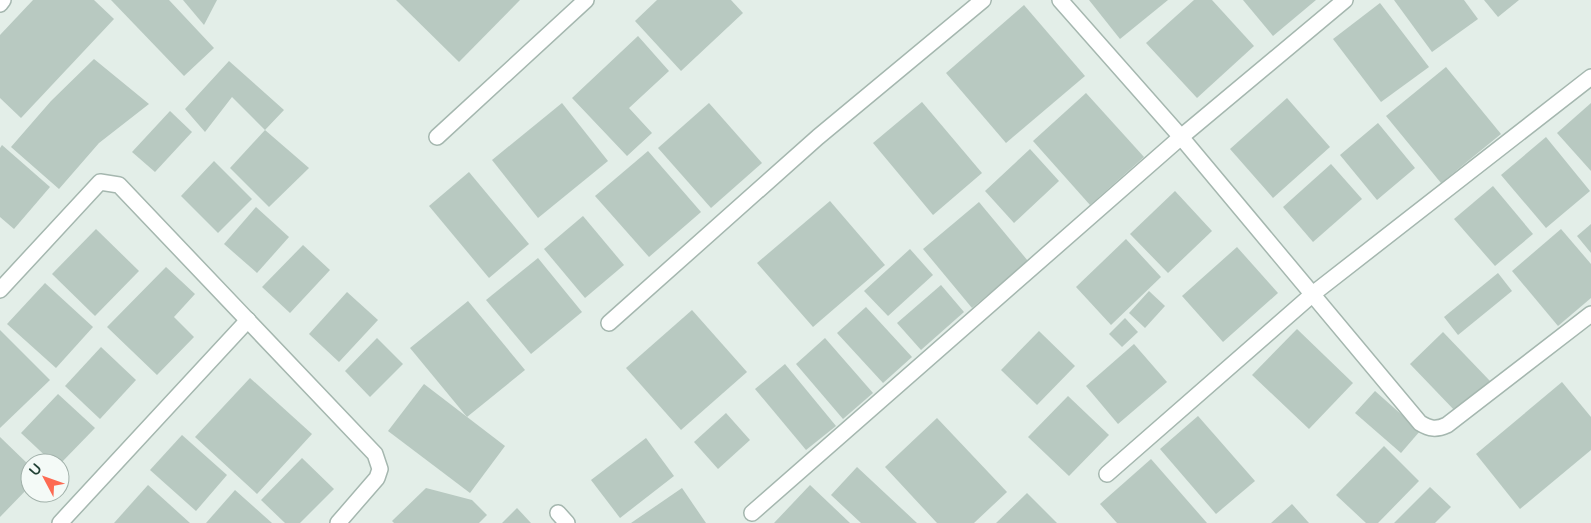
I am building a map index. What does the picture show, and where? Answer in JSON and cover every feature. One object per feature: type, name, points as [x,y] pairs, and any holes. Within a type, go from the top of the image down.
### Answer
[{"type":"street","points":[[0,4],[3,0]]},
{"type":"street","points":[[437,137],[586,0]]},
{"type":"street","points":[[609,323],[818,136],[983,0]]},
{"type":"street","points":[[1060,0],[1181,137],[1314,293],[1420,423],[1434,429],[1447,425],[1591,314]]},
{"type":"street","points":[[752,513],[1181,137],[1345,0]]},
{"type":"street","points":[[1107,474],[1314,293],[1591,77]]},
{"type":"street","points":[[0,290],[100,182],[112,182],[119,185],[375,454],[380,469],[378,478],[338,523]]},
{"type":"street","points":[[60,523],[248,320]]},
{"type":"building","points":[[33,0],[94,0],[114,19],[21,118],[0,98],[0,35]]},
{"type":"building","points":[[111,0],[169,0],[214,48],[184,76]]},
{"type":"building","points":[[183,0],[217,0],[204,25]]},
{"type":"building","points":[[396,0],[520,0],[459,62]]},
{"type":"building","points":[[657,0],[731,0],[743,13],[681,71],[635,21]]},
{"type":"building","points":[[1089,0],[1168,0],[1120,39]]},
{"type":"building","points":[[1194,0],[1212,0],[1254,46],[1197,98],[1146,43]]},
{"type":"building","points":[[1243,0],[1316,0],[1273,36]]},
{"type":"building","points":[[1394,0],[1464,0],[1478,19],[1432,52]]},
{"type":"building","points":[[1484,0],[1519,0],[1498,17]]},
{"type":"building","points":[[1380,3],[1429,67],[1381,102],[1333,39]]},
{"type":"building","points":[[1024,5],[1085,76],[1006,143],[946,73]]},
{"type":"building","points":[[638,36],[669,71],[629,108],[652,133],[627,156],[572,98]]},
{"type":"building","points":[[94,59],[149,104],[99,143],[59,189],[11,147],[51,101]]},
{"type":"building","points":[[229,61],[284,110],[265,130],[232,97],[205,132],[185,109]]},
{"type":"building","points":[[1446,67],[1501,134],[1441,183],[1386,116]]},
{"type":"building","points":[[1086,93],[1144,157],[1090,205],[1033,141]]},
{"type":"building","points":[[1287,98],[1330,147],[1273,198],[1230,149]]},
{"type":"building","points":[[922,102],[982,173],[933,215],[873,143]]},
{"type":"building","points":[[562,103],[608,161],[538,218],[492,160]]},
{"type":"building","points":[[709,103],[762,163],[711,208],[658,148]]},
{"type":"building","points":[[1591,103],[1591,171],[1557,133]]},
{"type":"building","points":[[170,111],[192,132],[155,172],[132,152]]},
{"type":"building","points":[[1378,123],[1415,168],[1377,200],[1340,155]]},
{"type":"building","points":[[265,130],[309,168],[269,207],[230,168]]},
{"type":"building","points":[[1546,137],[1590,191],[1546,228],[1501,175]]},
{"type":"building","points":[[2,145],[50,187],[14,229],[0,217],[0,148]]},
{"type":"building","points":[[1030,149],[1059,181],[1014,223],[985,191]]},
{"type":"building","points":[[648,151],[701,212],[649,257],[595,196]]},
{"type":"building","points":[[214,161],[252,199],[218,233],[181,196]]},
{"type":"building","points":[[1331,164],[1362,199],[1313,242],[1283,207]]},
{"type":"building","points":[[469,172],[529,244],[489,278],[429,206]]},
{"type":"building","points":[[1493,186],[1533,234],[1495,266],[1454,219]]},
{"type":"building","points":[[1175,191],[1212,231],[1168,273],[1130,234]]},
{"type":"building","points":[[830,201],[885,265],[813,327],[757,263]]},
{"type":"building","points":[[979,202],[1028,261],[972,308],[923,249]]},
{"type":"building","points":[[256,207],[289,237],[257,273],[224,244]]},
{"type":"building","points":[[583,216],[624,265],[585,298],[544,249]]},
{"type":"building","points":[[1591,224],[1591,253],[1577,236]]},
{"type":"building","points":[[96,229],[139,271],[95,316],[52,274]]},
{"type":"building","points":[[1561,229],[1591,264],[1591,298],[1558,326],[1512,271]]},
{"type":"building","points":[[1126,239],[1161,277],[1111,325],[1076,287]]},
{"type":"building","points":[[303,245],[330,270],[290,313],[262,287]]},
{"type":"building","points":[[1237,247],[1278,293],[1223,342],[1182,296]]},
{"type":"building","points":[[910,249],[933,275],[888,316],[864,291]]},
{"type":"building","points":[[538,258],[582,312],[531,354],[486,300]]},
{"type":"building","points":[[166,267],[195,294],[174,317],[194,337],[157,375],[107,327]]},
{"type":"building","points":[[1498,273],[1512,291],[1458,335],[1444,317]]},
{"type":"building","points":[[45,283],[93,327],[56,368],[7,324]]},
{"type":"building","points":[[941,285],[964,312],[921,350],[897,323]]},
{"type":"building","points":[[1149,291],[1165,306],[1145,328],[1129,313]]},
{"type":"building","points":[[347,292],[378,320],[339,362],[309,334]]},
{"type":"building","points":[[468,301],[525,370],[467,417],[410,348]]},
{"type":"building","points":[[866,307],[912,357],[883,383],[837,333]]},
{"type":"building","points":[[692,310],[747,372],[681,430],[626,368]]},
{"type":"building","points":[[1125,318],[1138,332],[1122,347],[1109,334]]},
{"type":"building","points":[[1297,329],[1353,383],[1309,429],[1252,375]]},
{"type":"building","points":[[0,330],[50,380],[0,428]]},
{"type":"building","points":[[1039,331],[1075,366],[1037,405],[1001,370]]},
{"type":"building","points":[[1443,332],[1490,381],[1457,413],[1410,364]]},
{"type":"building","points":[[377,338],[403,364],[370,397],[345,371]]},
{"type":"building","points":[[825,338],[873,393],[843,419],[796,364]]},
{"type":"building","points":[[1134,344],[1167,382],[1118,424],[1086,386]]},
{"type":"building","points":[[101,347],[136,380],[100,419],[65,386]]},
{"type":"building","points":[[785,364],[836,426],[806,450],[755,389]]},
{"type":"building","points":[[250,378],[312,434],[257,494],[195,437]]},
{"type":"building","points":[[1562,382],[1591,417],[1591,450],[1520,509],[1476,454]]},
{"type":"building","points":[[424,384],[505,446],[470,493],[388,431]]},
{"type":"building","points":[[1375,391],[1420,431],[1401,453],[1355,413]]},
{"type":"building","points":[[58,394],[95,428],[70,454],[42,453],[21,433]]},
{"type":"building","points":[[1068,396],[1109,435],[1069,476],[1028,437]]},
{"type":"building","points":[[726,413],[750,440],[718,469],[694,442]]},
{"type":"building","points":[[1198,416],[1255,481],[1216,514],[1160,449]]},
{"type":"building","points":[[937,418],[1007,492],[974,523],[937,523],[885,467]]},
{"type":"building","points":[[182,435],[227,475],[196,511],[150,470]]},
{"type":"building","points":[[0,437],[20,456],[20,496],[0,517]]},
{"type":"building","points":[[646,438],[674,476],[620,518],[591,480]]},
{"type":"building","points":[[1384,446],[1419,481],[1378,523],[1366,523],[1336,495]]},
{"type":"building","points":[[302,458],[334,489],[300,523],[285,523],[261,500]]},
{"type":"building","points":[[1151,459],[1207,523],[1117,523],[1100,504]]},
{"type":"building","points":[[857,467],[917,523],[861,523],[831,495]]},
{"type":"building","points":[[148,485],[190,523],[114,523]]},
{"type":"building","points":[[810,485],[850,523],[774,523]]},
{"type":"building","points":[[1430,487],[1451,507],[1435,523],[1394,523]]},
{"type":"building","points":[[426,488],[472,500],[487,515],[479,523],[394,523],[392,521]]},
{"type":"building","points":[[682,488],[706,523],[631,523]]},
{"type":"building","points":[[235,490],[272,523],[206,523]]},
{"type":"building","points":[[1027,493],[1057,523],[996,523]]},
{"type":"building","points":[[1292,504],[1309,523],[1271,523]]},
{"type":"building","points":[[517,508],[531,523],[502,523]]}]
